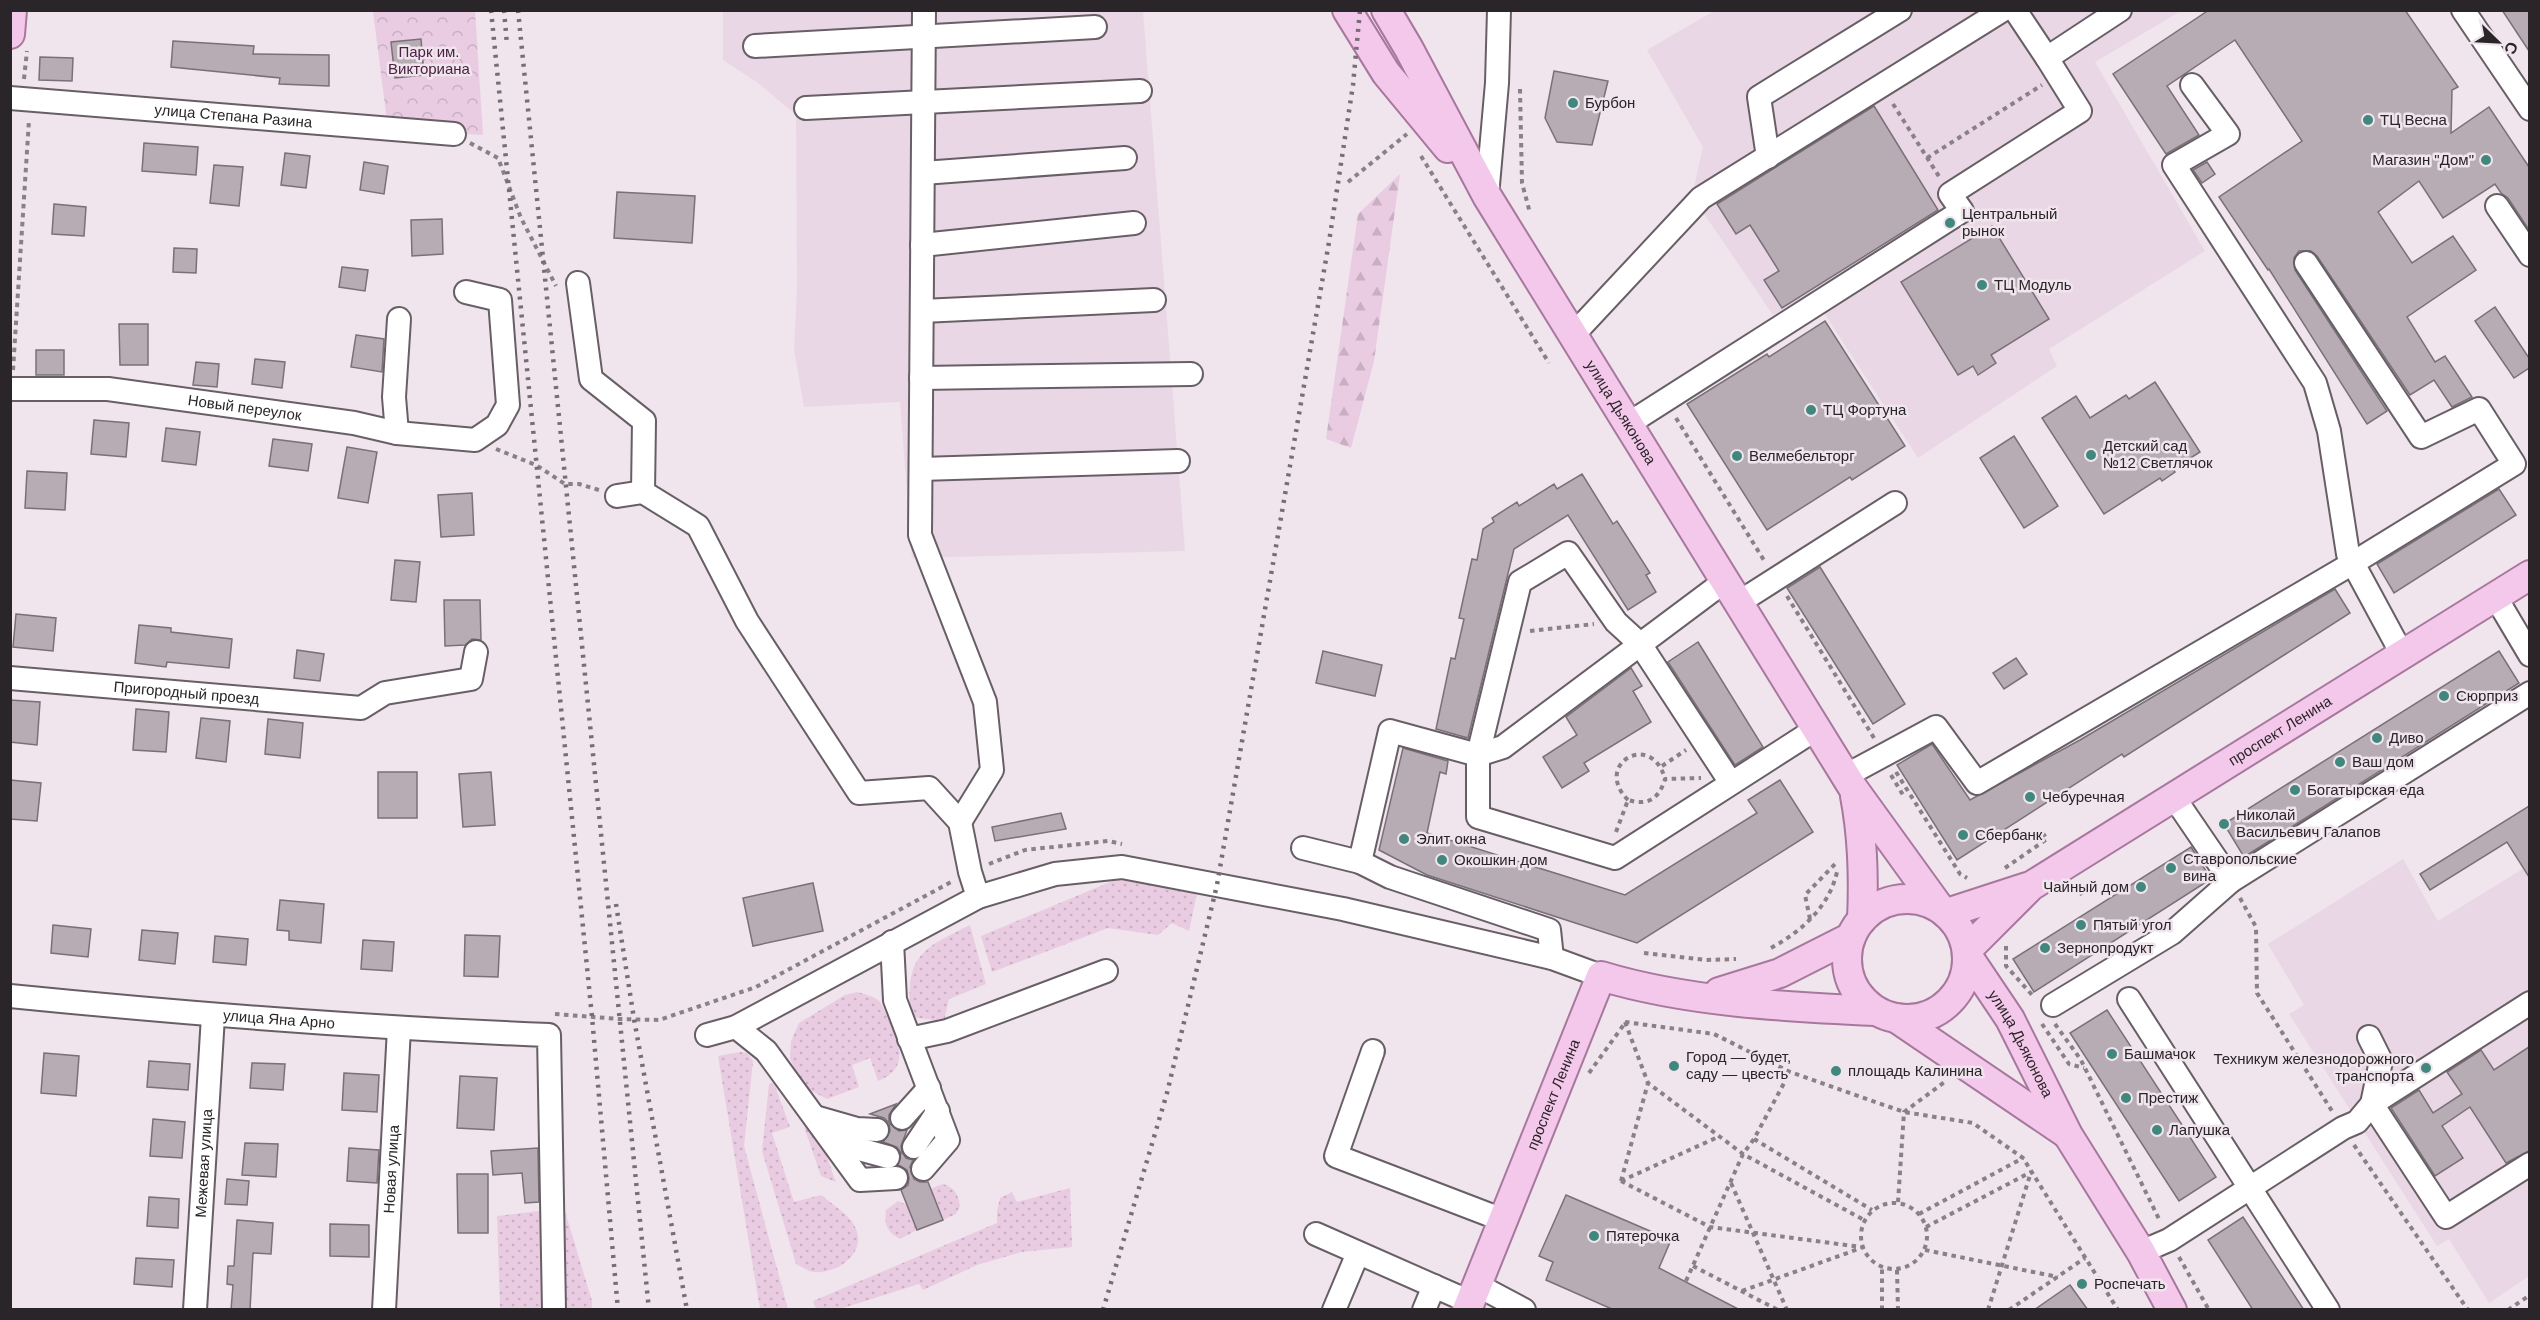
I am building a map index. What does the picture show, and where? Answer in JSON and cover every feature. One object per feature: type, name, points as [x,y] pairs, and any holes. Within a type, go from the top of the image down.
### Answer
[{"type":"main road","points":[[12,10],[20,37]]},
{"type":"main road","points":[[1347,10],[1386,73],[1487,196]]},
{"type":"main road","points":[[1386,10],[1487,196]]},
{"type":"main road","name":"улица Дьяконова","points":[[1487,196],[1849,782],[1943,910]]},
{"type":"main road","name":"проспект Ленина","points":[[1967,952],[2031,886],[2529,575]]},
{"type":"main road","name":"улица Дьяконова","points":[[1849,782],[1862,834],[1864,868],[1856,928]]},
{"type":"main road","name":"проспект Ленина","points":[[1943,910],[2031,886]]},
{"type":"main road","points":[[1601,976],[1636,987],[1703,996],[1810,1008],[1886,1014],[1916,1019],[1936,1012],[1953,999],[1963,981],[1967,952],[1960,930],[1943,910],[1919,900],[1898,899],[1878,906],[1856,928],[1780,973],[1743,986],[1703,996]]},
{"type":"main road","points":[[1856,928],[1847,958],[1850,978],[1860,997],[1886,1014]]},
{"type":"main road","name":"улица Дьяконова","points":[[1967,952],[2010,1019],[2068,1135],[2141,1252],[2166,1307]]},
{"type":"main road","name":"проспект Ленина","points":[[1471,1299],[1601,976]]},
{"type":"main road","name":"улица Дьяконова","points":[[1886,1014],[2068,1135]]},
{"type":"street","points":[[924,10],[921,535],[986,702],[992,770],[960,822]]},
{"type":"street","points":[[1487,196],[1497,72],[1499,10]]},
{"type":"street","points":[[1768,157],[1759,97],[1900,10]]},
{"type":"street","points":[[1573,335],[1701,198],[2003,10]]},
{"type":"street","points":[[1628,424],[1962,212],[1950,194],[2080,111],[2015,10]]},
{"type":"street","points":[[2052,67],[2120,10]]},
{"type":"street","points":[[2463,10],[2529,109]]},
{"type":"street","points":[[755,46],[1095,27]]},
{"type":"street","points":[[2192,85],[2228,134],[2174,165],[2315,383],[2329,431],[2348,554],[2402,654]]},
{"type":"street","points":[[806,108],[1140,91]]},
{"type":"street","name":"улица Степана Разина","points":[[16,98],[454,134]]},
{"type":"street","points":[[923,173],[1125,158]]},
{"type":"street","points":[[2497,206],[2529,255]]},
{"type":"street","points":[[922,245],[1134,223]]},
{"type":"street","points":[[1849,782],[1885,755],[1936,727],[1977,783],[2353,563],[2522,458],[2479,409],[2421,437],[2306,262]]},
{"type":"street","points":[[568,286],[591,379],[644,421],[643,492]]},
{"type":"street","points":[[466,292],[500,300],[508,405],[497,425],[475,440]]},
{"type":"street","points":[[922,310],[1154,300]]},
{"type":"street","points":[[397,433],[394,397],[399,319]]},
{"type":"street","points":[[921,378],[1191,374]]},
{"type":"street","name":"Новый переулок","points":[[11,389],[108,389],[354,423],[397,433],[475,440]]},
{"type":"street","points":[[921,469],[1178,461]]},
{"type":"street","points":[[617,496],[643,492],[698,526],[747,621],[859,793],[930,788],[960,822],[970,872],[978,897]]},
{"type":"street","points":[[1360,862],[1390,731],[1478,755],[1503,747],[1640,644],[1731,592],[1776,579],[1895,503]]},
{"type":"street","points":[[1731,783],[1640,644],[1616,622],[1568,553],[1520,582],[1478,755],[1478,818],[1615,858],[1816,729]]},
{"type":"street","points":[[2495,596],[2529,655]]},
{"type":"street","name":"Пригородный проезд","points":[[10,678],[361,708],[385,693],[471,680],[476,652]]},
{"type":"street","points":[[2044,1009],[2172,933],[2231,881],[2529,693]]},
{"type":"street","points":[[2173,796],[2231,881]]},
{"type":"street","points":[[1302,849],[1360,862],[1390,877],[1549,930],[1552,958]]},
{"type":"street","points":[[707,1035],[735,1027],[978,897],[1055,874],[1122,867],[1343,909],[1552,958],[1601,976]]},
{"type":"street","points":[[892,942],[895,1000],[948,1140],[923,1169]]},
{"type":"street","points":[[909,1039],[947,1030],[1106,971]]},
{"type":"street","name":"улица Яна Арно","points":[[10,996],[213,1016],[399,1028],[549,1025]]},
{"type":"street","points":[[2129,999],[2328,1310]]},
{"type":"street","points":[[2141,1252],[2169,1240],[2343,1128],[2357,1122],[2372,1104],[2529,1003]]},
{"type":"street","name":"Межевая улица","points":[[195,1310],[213,1016]]},
{"type":"street","points":[[549,1025],[554,1310]]},
{"type":"street","points":[[735,1027],[766,1051],[860,1179],[896,1178]]},
{"type":"street","name":"Новая улица","points":[[384,1310],[399,1028]]},
{"type":"street","points":[[2369,1037],[2381,1061],[2372,1104],[2446,1217],[2529,1164]]},
{"type":"street","points":[[1372,1051],[1336,1156],[1503,1220]]},
{"type":"street","points":[[902,1118],[928,1088]]},
{"type":"street","points":[[914,1147],[938,1111]]},
{"type":"street","points":[[815,1117],[857,1129],[877,1130]]},
{"type":"street","points":[[832,1142],[888,1157]]},
{"type":"street","points":[[1316,1234],[1434,1286],[1471,1299],[1524,1310]]},
{"type":"street","points":[[1334,1310],[1358,1253]]},
{"type":"street","points":[[1424,1310],[1434,1286]]},
{"type":"path","points":[[11,389],[30,110],[16,98],[20,37]]},
{"type":"path","points":[[1927,158],[2052,67]]},
{"type":"path","points":[[1520,85],[1522,183],[1530,213]]},
{"type":"path","points":[[1881,86],[1950,194]]},
{"type":"path","points":[[1348,182],[1407,134],[1401,125]]},
{"type":"path","points":[[454,134],[498,158],[521,218],[568,286]]},
{"type":"path","points":[[1420,155],[1549,363]]},
{"type":"path","points":[[1666,402],[1960,874],[1967,878]]},
{"type":"path","points":[[475,440],[536,465],[565,484],[579,484],[617,496]]},
{"type":"path","points":[[1508,634],[1616,622]]},
{"type":"path","points":[[1662,766],[1702,739]]},
{"type":"path","points":[[1640,754],[1653,757],[1662,766],[1665,779],[1662,791],[1653,800],[1640,804],[1628,800],[1619,791],[1615,779],[1618,766],[1628,757],[1640,754]]},
{"type":"path","points":[[1665,779],[1714,778],[1731,783]]},
{"type":"path","points":[[1607,856],[1628,800]]},
{"type":"path","points":[[2000,871],[2047,839],[2042,832]]},
{"type":"path","points":[[549,1025],[619,1019],[659,1020],[756,987],[970,872],[1025,850],[1108,842],[1131,846]]},
{"type":"path","points":[[1767,950],[1785,941],[1811,920],[1824,905],[1834,885],[1838,860],[1805,895],[1811,920]]},
{"type":"path","points":[[2231,881],[2256,927],[2257,993],[2343,1128],[2468,1310]]},
{"type":"path","points":[[2076,886],[2082,895]]},
{"type":"path","points":[[2006,945],[2006,966],[2044,1009],[2085,1068],[2169,1240],[2209,1310]]},
{"type":"path","points":[[1644,953],[1706,960],[1740,959]]},
{"type":"path","points":[[2044,1009],[2069,1064],[2085,1068]]},
{"type":"path","points":[[1864,1220],[1743,1154],[1648,1083],[1625,1022],[1714,1034],[1790,1072],[1904,1113],[1972,1123],[2023,1158],[2118,1310]]},
{"type":"path","points":[[1686,1281],[1743,1154],[1754,1139],[1790,1072]]},
{"type":"path","points":[[1898,1202],[1904,1113],[1949,1079]]},
{"type":"path","points":[[1621,1181],[1648,1083]]},
{"type":"path","points":[[1621,1181],[1719,1136]]},
{"type":"path","points":[[1754,1139],[1872,1210]]},
{"type":"path","points":[[1920,1214],[2023,1158]]},
{"type":"path","points":[[1926,1227],[2031,1172]]},
{"type":"path","points":[[1988,1310],[2031,1172]]},
{"type":"path","points":[[1621,1181],[1710,1227],[1862,1247]]},
{"type":"path","points":[[1731,1182],[1787,1310]]},
{"type":"path","points":[[1898,1202],[1920,1214],[1926,1227],[1925,1250],[1914,1264],[1897,1270],[1882,1268],[1862,1247],[1860,1233],[1864,1220],[1872,1210],[1884,1203],[1898,1202]]},
{"type":"path","points":[[1742,1291],[1862,1247]]},
{"type":"path","points":[[1925,1250],[2058,1276]]},
{"type":"path","points":[[2009,1310],[2085,1258]]},
{"type":"path","points":[[1693,1266],[1778,1310]]},
{"type":"path","points":[[1882,1268],[1882,1310]]},
{"type":"path","points":[[1897,1270],[1898,1310]]},
{"type":"path","points":[[2508,1310],[2529,1295]]},
{"type":"shaded area","points":[[723,11],[1143,11],[1185,551],[912,558],[900,402],[804,407],[794,350],[797,289],[796,115],[758,83],[723,60]]},
{"type":"shaded area","name":"Центральный рынок","points":[[1714,11],[2181,11],[2095,62],[2205,251],[2049,349],[2057,366],[1918,458],[1811,293],[1773,315],[1692,196],[1703,147],[1647,50]]},
{"type":"shaded area","name":"Техникум железнодорожного транспорта","points":[[2403,859],[2438,921],[2524,868],[2530,877],[2529,1276],[2489,1303],[2449,1239],[2437,1246],[2289,1014],[2304,1005],[2268,944]]},
{"type":"green space","name":"Парк им. Викториана","points":[[373,11],[475,11],[483,135],[388,129]]},
{"type":"green space","points":[[1400,174],[1374,361],[1351,448],[1326,439],[1358,214]]},
{"type":"green space","points":[[1122,877],[1197,893],[1189,931],[1172,923],[1158,935],[1108,928],[992,972],[981,936]]},
{"type":"green space","points":[[970,925],[986,984],[949,999],[944,1021],[917,1018],[910,1011],[911,977],[915,965],[930,947]]},
{"type":"green space","points":[[857,992],[874,998],[882,1005],[899,1045],[898,1062],[888,1076],[878,1081],[870,1058],[852,1065],[859,1087],[827,1099],[802,1086],[790,1058],[791,1041],[799,1023],[845,995]]},
{"type":"green space","points":[[747,1053],[753,1061],[744,1146],[788,1309],[760,1309],[718,1056]]},
{"type":"green space","points":[[774,1083],[790,1127],[772,1133],[794,1202],[821,1195],[850,1219],[858,1234],[858,1244],[854,1253],[847,1261],[829,1271],[809,1271],[796,1264],[762,1151],[769,1084]]},
{"type":"green space","points":[[804,1127],[811,1130],[821,1143],[836,1182],[821,1176]]},
{"type":"green space","points":[[943,1184],[955,1192],[960,1206],[956,1214],[943,1220],[930,1189]]},
{"type":"green space","points":[[1070,1188],[1072,1247],[1021,1252],[977,1265],[923,1290],[919,1284],[840,1309],[816,1309],[813,1301],[997,1223],[1000,1198],[1012,1192],[1017,1202]]},
{"type":"green space","points":[[898,1201],[907,1205],[917,1230],[900,1239],[889,1231],[886,1220],[886,1210]]},
{"type":"green space","points":[[564,1208],[592,1301],[592,1309],[500,1309],[497,1216]]},
{"type":"building","points":[[2209,10],[2405,10],[2458,87],[2452,90],[2451,133],[2489,107],[2529,167],[2529,230],[2508,198],[2495,184],[2443,218],[2419,181],[2378,212],[2412,263],[2453,236],[2476,270],[2407,317],[2435,362],[2445,356],[2472,397],[2452,407],[2434,380],[2410,395],[2317,256],[2311,251],[2299,251],[2294,258],[2295,270],[2387,411],[2367,424],[2269,269],[2219,197],[2302,141],[2235,40],[2167,86],[2199,135],[2166,154],[2113,74]]},
{"type":"building","points":[[2502,10],[2529,10],[2529,51]]},
{"type":"building","points":[[421,39],[424,75],[395,78],[391,42]]},
{"type":"building","points":[[173,41],[254,46],[253,54],[329,55],[329,86],[279,84],[280,78],[171,67]]},
{"type":"building","points":[[40,57],[73,58],[72,81],[39,80]]},
{"type":"building","points":[[1554,71],[1608,81],[1592,145],[1557,142],[1545,118]]},
{"type":"building","points":[[1874,106],[1938,210],[1782,308],[1764,280],[1779,271],[1750,225],[1736,234],[1717,204]]},
{"type":"building","points":[[144,143],[198,147],[196,175],[142,171]]},
{"type":"building","points":[[285,153],[310,156],[306,188],[281,185]]},
{"type":"building","points":[[364,162],[388,166],[384,194],[360,190]]},
{"type":"building","points":[[2207,162],[2215,174],[2202,183],[2193,170]]},
{"type":"building","points":[[214,165],[243,167],[239,206],[210,203]]},
{"type":"building","points":[[617,192],[695,196],[692,243],[614,238]]},
{"type":"building","points":[[54,204],[86,207],[84,236],[52,234]]},
{"type":"building","points":[[442,219],[443,254],[412,256],[411,220]]},
{"type":"building","points":[[1992,226],[2049,319],[1991,355],[1996,363],[1978,375],[1973,366],[1958,375],[1901,282]]},
{"type":"building","points":[[174,248],[197,249],[196,273],[173,272]]},
{"type":"building","points":[[342,267],[368,270],[365,291],[339,287]]},
{"type":"building","points":[[2495,307],[2529,358],[2529,368],[2514,378],[2475,321]]},
{"type":"building","points":[[1825,321],[1905,446],[1852,480],[1850,477],[1767,530],[1687,404],[1767,354],[1769,357]]},
{"type":"building","points":[[119,324],[148,324],[148,365],[120,365]]},
{"type":"building","points":[[356,335],[384,339],[382,372],[351,367]]},
{"type":"building","points":[[36,350],[64,350],[64,375],[36,375]]},
{"type":"building","points":[[255,359],[285,362],[282,388],[252,384]]},
{"type":"building","points":[[196,362],[219,364],[217,387],[193,385]]},
{"type":"building","name":"Детский сад №12 Светлячок","points":[[2155,382],[2200,452],[2173,469],[2175,472],[2162,481],[2160,478],[2104,514],[2042,418],[2076,396],[2090,418],[2126,395],[2129,399]]},
{"type":"building","points":[[94,420],[129,423],[126,457],[91,454]]},
{"type":"building","points":[[166,428],[200,432],[196,465],[162,461]]},
{"type":"building","points":[[2014,436],[2058,506],[2024,528],[1980,458]]},
{"type":"building","points":[[273,439],[312,444],[308,471],[269,466]]},
{"type":"building","points":[[347,447],[377,452],[368,503],[338,498]]},
{"type":"building","points":[[27,471],[67,473],[65,510],[25,508]]},
{"type":"building","points":[[1582,474],[1613,524],[1617,521],[1650,573],[1646,575],[1656,592],[1628,610],[1568,515],[1514,549],[1468,738],[1436,729],[1451,658],[1455,659],[1464,619],[1459,618],[1472,559],[1477,560],[1483,529],[1494,522],[1492,518],[1517,502],[1519,506],[1554,484],[1557,489]]},
{"type":"building","points":[[2499,489],[2516,515],[2394,593],[2377,564]]},
{"type":"building","points":[[472,493],[474,535],[441,537],[438,495]]},
{"type":"building","points":[[395,560],[420,562],[416,602],[391,600]]},
{"type":"building","points":[[1820,567],[1905,704],[1873,724],[1787,588]]},
{"type":"building","points":[[2335,589],[2350,613],[2124,757],[2122,754],[1957,860],[1897,765],[1932,744],[1970,800],[2080,740]]},
{"type":"building","points":[[444,600],[480,600],[481,640],[472,639],[465,645],[445,646]]},
{"type":"building","points":[[16,614],[56,618],[53,651],[13,647]]},
{"type":"building","points":[[139,625],[171,628],[171,632],[232,639],[229,668],[167,662],[166,667],[135,663]]},
{"type":"building","points":[[1698,642],[1763,747],[1735,765],[1668,662]]},
{"type":"building","points":[[297,650],[324,654],[320,681],[294,678]]},
{"type":"building","points":[[1323,651],[1382,665],[1375,696],[1316,683]]},
{"type":"building","points":[[2499,651],[2519,683],[2244,857],[2224,824]]},
{"type":"building","points":[[2016,658],[2027,674],[2004,689],[1993,673]]},
{"type":"building","points":[[1631,668],[1642,686],[1633,691],[1651,722],[1584,763],[1589,771],[1562,788],[1543,757],[1577,735],[1566,717]]},
{"type":"building","points":[[10,700],[40,702],[37,745],[10,742]]},
{"type":"building","points":[[136,709],[169,712],[166,752],[133,750]]},
{"type":"building","points":[[201,718],[230,721],[226,762],[196,758]]},
{"type":"building","points":[[268,719],[303,723],[300,758],[265,754]]},
{"type":"building","points":[[1403,748],[1448,761],[1446,774],[1440,772],[1427,833],[1625,895],[1757,813],[1748,800],[1780,780],[1813,832],[1637,943],[1427,875],[1379,850]]},
{"type":"building","points":[[378,772],[417,772],[417,818],[378,818]]},
{"type":"building","points":[[491,772],[495,825],[463,827],[459,774]]},
{"type":"building","points":[[10,780],[41,783],[37,821],[10,819]]},
{"type":"building","points":[[2529,806],[2529,877],[2507,842],[2430,890],[2420,874]]},
{"type":"building","points":[[1061,813],[1066,829],[995,841],[992,827]]},
{"type":"building","points":[[2191,847],[2211,879],[2034,992],[2013,959]]},
{"type":"building","points":[[813,883],[823,931],[753,946],[743,898]]},
{"type":"building","points":[[280,900],[324,904],[321,943],[289,940],[289,931],[277,930]]},
{"type":"building","points":[[53,925],[91,929],[88,957],[51,953]]},
{"type":"building","points":[[142,930],[178,933],[175,964],[139,960]]},
{"type":"building","points":[[465,935],[500,936],[498,977],[464,976]]},
{"type":"building","points":[[215,936],[248,939],[246,965],[213,962]]},
{"type":"building","points":[[363,940],[394,942],[392,971],[361,969]]},
{"type":"building","points":[[2107,1010],[2216,1177],[2179,1201],[2070,1033]]},
{"type":"building","points":[[2529,1047],[2529,1151],[2506,1163],[2470,1107],[2442,1126],[2463,1158],[2435,1176],[2391,1108],[2419,1090],[2433,1113],[2462,1094],[2447,1072],[2481,1050],[2494,1070]]},
{"type":"building","points":[[44,1053],[79,1056],[76,1096],[41,1093]]},
{"type":"building","points":[[149,1061],[190,1064],[188,1090],[147,1087]]},
{"type":"building","points":[[252,1063],[285,1064],[283,1090],[250,1088]]},
{"type":"building","points":[[344,1073],[379,1075],[377,1112],[342,1110]]},
{"type":"building","points":[[460,1076],[497,1078],[494,1130],[457,1128]]},
{"type":"building","points":[[896,1104],[889,1115],[889,1123],[884,1118],[870,1114]]},
{"type":"building","points":[[153,1119],[185,1122],[182,1158],[150,1156]]},
{"type":"building","points":[[889,1123],[899,1131],[907,1130],[901,1146],[902,1152],[906,1158],[913,1160],[910,1167],[914,1179],[928,1182],[943,1220],[917,1230],[901,1190],[908,1185],[909,1178],[907,1170],[898,1165],[901,1153],[897,1147],[883,1142],[890,1131]]},
{"type":"building","points":[[245,1143],[278,1144],[276,1177],[242,1175]]},
{"type":"building","points":[[349,1148],[379,1150],[377,1183],[347,1181]]},
{"type":"building","points":[[538,1148],[539,1202],[525,1203],[522,1173],[493,1175],[491,1151]]},
{"type":"building","points":[[457,1174],[488,1174],[488,1233],[458,1233]]},
{"type":"building","points":[[227,1179],[249,1181],[247,1205],[225,1204]]},
{"type":"building","points":[[1566,1195],[1671,1240],[1659,1268],[1740,1310],[1614,1310],[1546,1280],[1553,1262],[1539,1256]]},
{"type":"building","points":[[149,1197],[179,1199],[178,1228],[147,1226]]},
{"type":"building","points":[[2243,1217],[2304,1310],[2253,1310],[2208,1240]]},
{"type":"building","points":[[237,1220],[273,1223],[271,1254],[253,1253],[250,1310],[231,1310],[233,1285],[227,1284],[228,1266],[234,1266]]},
{"type":"building","points":[[330,1224],[369,1225],[369,1257],[330,1256]]},
{"type":"building","points":[[136,1258],[174,1260],[172,1287],[134,1284]]},
{"type":"building","points":[[2070,1285],[2088,1310],[2034,1310]]},
{"type":"railway","points":[[491,10],[592,1017],[618,1310]]},
{"type":"railway","points":[[504,10],[507,45]]},
{"type":"railway","points":[[518,10],[649,1310]]},
{"type":"railway","points":[[1103,1310],[1167,1093],[1217,885],[1329,242],[1353,85],[1360,10]]},
{"type":"railway","points":[[616,904],[634,1019],[687,1310]]},
{"type":"place","name":"Бурбон","points":[[1573,103]]},
{"type":"place","name":"ТЦ Весна","points":[[2368,120]]},
{"type":"place","name":"Магазин \"Дом\"","points":[[2486,160]]},
{"type":"place","name":"Центральный рынок","points":[[1950,223]]},
{"type":"place","name":"ТЦ Модуль","points":[[1982,285]]},
{"type":"place","name":"ТЦ Фортуна","points":[[1811,410]]},
{"type":"place","name":"Детский сад №12 Светлячок","points":[[2091,455]]},
{"type":"place","name":"Велмебельторг","points":[[1737,456]]},
{"type":"place","name":"Сюрприз","points":[[2444,696]]},
{"type":"place","name":"Диво","points":[[2377,738]]},
{"type":"place","name":"Ваш дом","points":[[2340,762]]},
{"type":"place","name":"Богатырская еда","points":[[2295,790]]},
{"type":"place","name":"Чебуречная","points":[[2030,797]]},
{"type":"place","name":"Николай Васильевич Галапов","points":[[2224,824]]},
{"type":"place","name":"Сбербанк","points":[[1963,835]]},
{"type":"place","name":"Элит окна","points":[[1404,839]]},
{"type":"place","name":"Окошкин дом","points":[[1442,860]]},
{"type":"place","name":"Ставропольские вина","points":[[2171,868]]},
{"type":"place","name":"Чайный дом","points":[[2141,887]]},
{"type":"place","name":"Пятый угол","points":[[2081,925]]},
{"type":"place","name":"Зернопродукт","points":[[2045,948]]},
{"type":"place","name":"Башмачок","points":[[2112,1054]]},
{"type":"place","name":"Город — будет, саду — цвесть","points":[[1674,1066]]},
{"type":"place","name":"Техникум железнодорожного транспорта","points":[[2426,1068]]},
{"type":"place","name":"площадь Калинина","points":[[1836,1071]]},
{"type":"place","name":"Престиж","points":[[2126,1098]]},
{"type":"place","name":"Лапушка","points":[[2157,1130]]},
{"type":"place","name":"Пятерочка","points":[[1594,1236]]},
{"type":"place","name":"Роспечать","points":[[2082,1284]]}]
